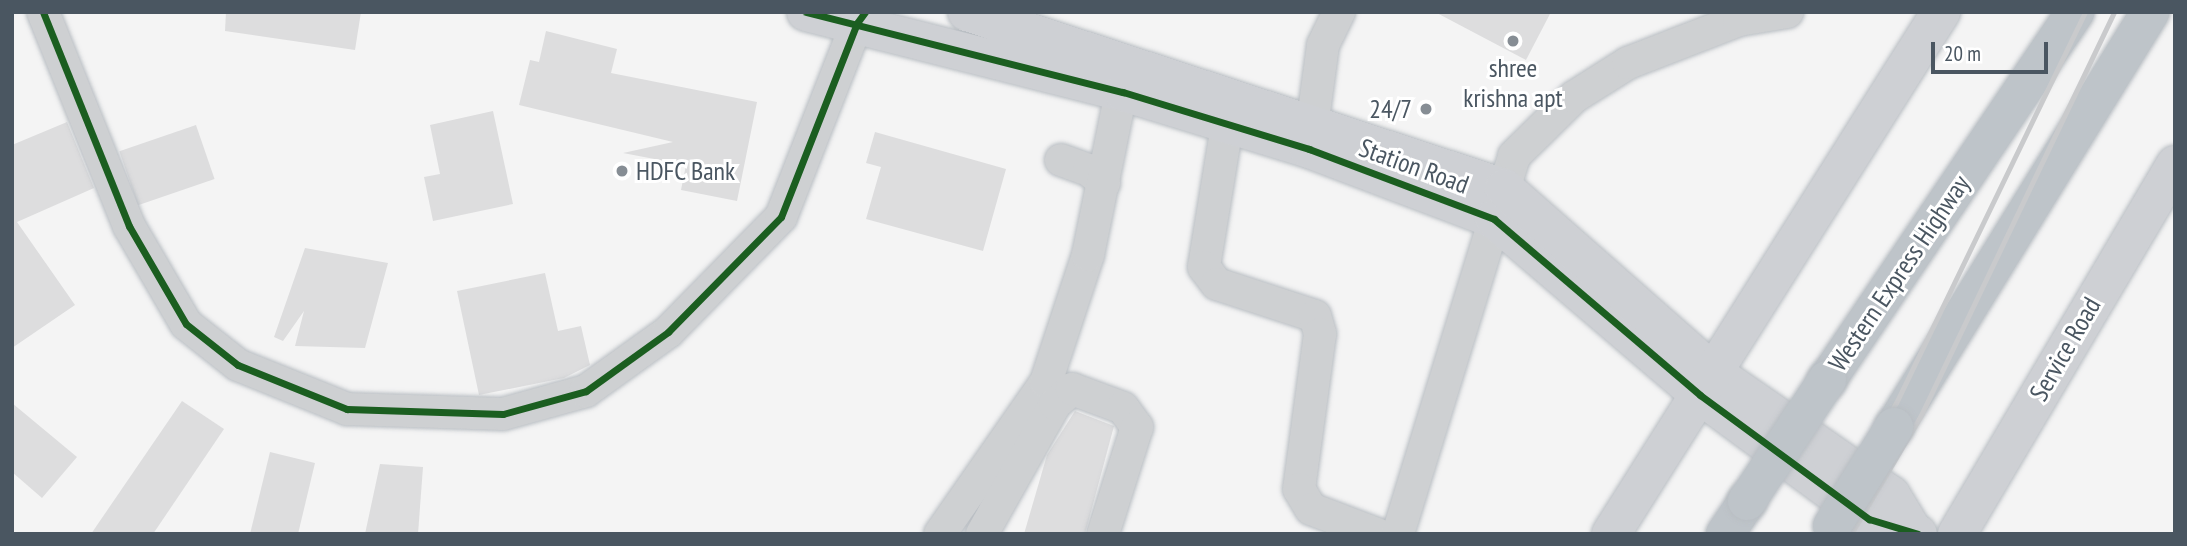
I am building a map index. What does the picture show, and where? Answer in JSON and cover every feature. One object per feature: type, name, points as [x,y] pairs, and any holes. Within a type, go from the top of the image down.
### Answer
[{"type":"highway","points":[[1830,530],[2150,12]]},
{"type":"highway","points":[[2118,64],[2175,15]]},
{"type":"highway","name":"Western Express Highway","points":[[1725,534],[2069,18]]},
{"type":"street","points":[[43,12],[129,226],[186,324],[238,365],[347,409],[503,414],[586,391],[668,332],[781,217],[861,18]]},
{"type":"street","name":"Station Road","points":[[806,12],[861,18],[1125,78],[1312,137],[1499,204],[1707,384],[1891,495],[1915,532]]},
{"type":"street","name":"Station Road","points":[[967,12],[1125,78],[1227,127],[1312,137]]},
{"type":"street","points":[[1312,137],[1323,46],[1339,12]]},
{"type":"street","points":[[1398,534],[1514,156],[1574,97],[1628,63],[1739,20],[1787,12]]},
{"type":"street","points":[[1611,534],[1941,12]]},
{"type":"street","points":[[940,534],[1000,443],[1046,382],[1088,255],[1125,78]]},
{"type":"street","points":[[1227,127],[1204,267],[1217,284],[1315,316],[1320,334],[1299,489],[1311,509],[1377,534]]},
{"type":"street","points":[[1061,160],[1089,170],[1104,183]]},
{"type":"street","name":"Service Road","points":[[1957,534],[2175,165]]},
{"type":"street","points":[[982,534],[1055,404],[1072,389],[1123,408],[1137,428],[1103,534]]},
{"type":"street","points":[[1000,443],[1023,465]]},
{"type":"building","points":[[226,12],[361,12],[355,50],[225,31]]},
{"type":"building","name":"shree krishna apt","points":[[1435,12],[1551,12],[1526,60]]},
{"type":"building","points":[[546,31],[617,49],[611,73],[757,102],[737,201],[681,190],[686,165],[623,153],[673,142],[519,105],[530,60],[539,62]]},
{"type":"building","points":[[493,111],[513,204],[433,221],[424,177],[440,174],[430,125]]},
{"type":"building","points":[[67,122],[94,188],[17,222],[75,305],[12,348],[12,145]]},
{"type":"building","points":[[196,125],[215,179],[138,205],[119,151]]},
{"type":"building","points":[[875,132],[1006,169],[983,251],[866,219],[881,167],[866,163]]},
{"type":"building","points":[[305,248],[388,263],[365,348],[295,346],[304,311],[283,341],[274,337]]},
{"type":"building","points":[[545,273],[558,331],[581,326],[590,365],[564,378],[479,395],[457,291]]},
{"type":"building","points":[[182,401],[224,429],[153,534],[91,534]]},
{"type":"building","points":[[12,403],[77,457],[42,498],[12,472]]},
{"type":"building","points":[[1075,411],[1114,426],[1085,534],[1024,534],[1047,455]]},
{"type":"building","points":[[270,452],[315,463],[298,534],[250,534]]},
{"type":"building","points":[[380,464],[423,467],[418,534],[365,534]]},
{"type":"railway","points":[[1819,534],[1896,403],[2085,12]]},
{"type":"railway","points":[[1851,534],[1921,415],[2114,12]]},
{"type":"cycle path","points":[[43,12],[129,226],[186,324],[238,365],[347,409],[503,414],[586,391],[668,332],[781,217],[857,23],[865,12]]},
{"type":"cycle path","points":[[806,12],[1123,92],[1309,149],[1494,219],[1700,395],[1869,519],[1918,534]]},
{"type":"place","name":"shree krishna apt","points":[[1513,41]]},
{"type":"place","name":"24/7","points":[[1426,109]]},
{"type":"place","name":"HDFC Bank","points":[[622,171]]}]
